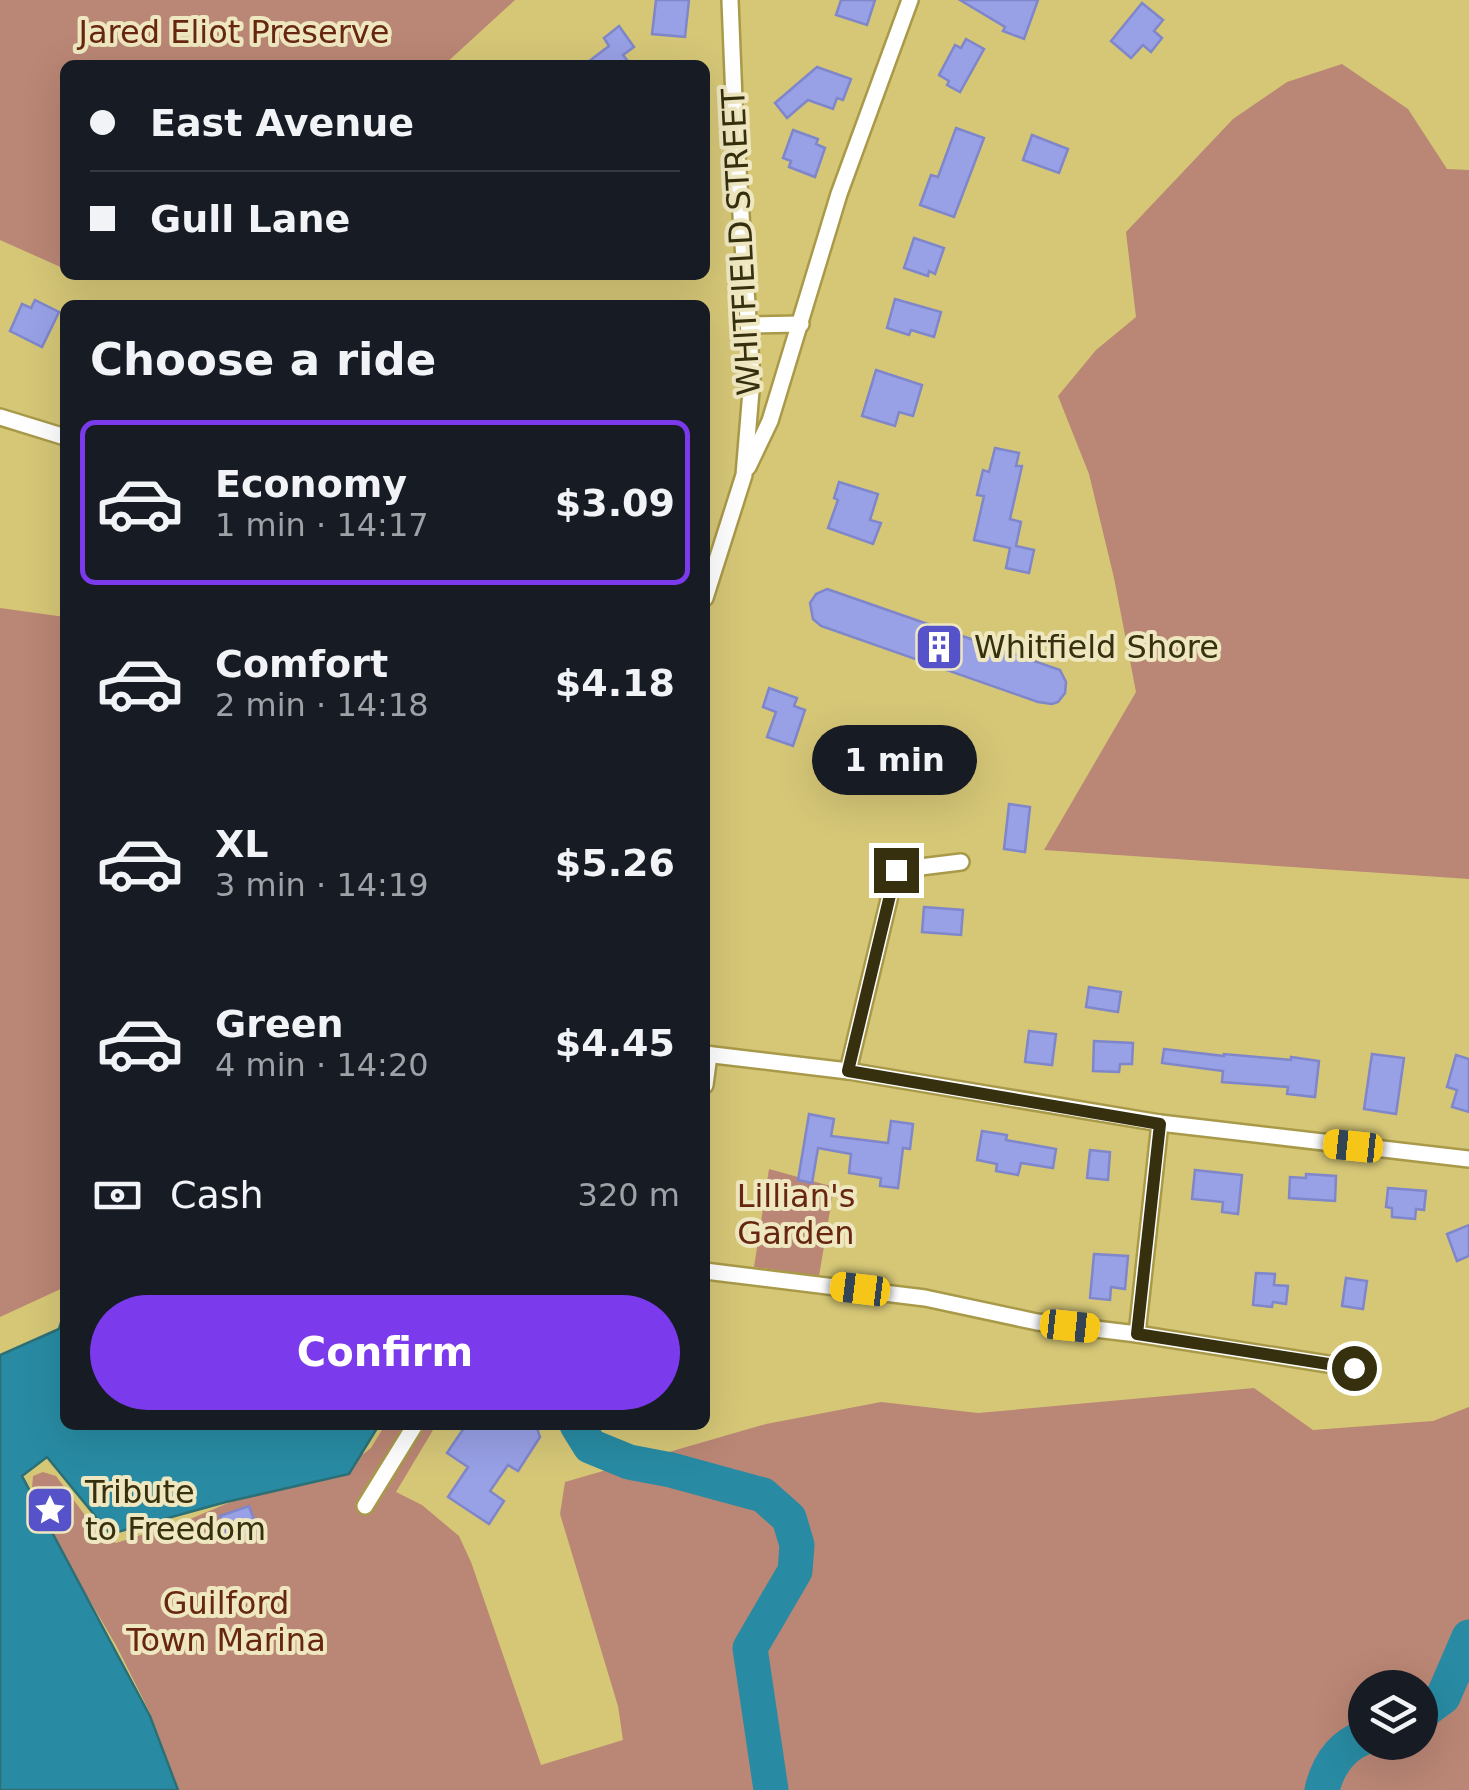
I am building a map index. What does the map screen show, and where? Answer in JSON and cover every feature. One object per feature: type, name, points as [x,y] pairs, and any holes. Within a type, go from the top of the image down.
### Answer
[{"type":"street","name":"WHITFIELD STREET","points":[[710,582],[744,475],[752,379],[730,0]]},
{"type":"street","points":[[744,475],[770,420],[839,194],[910,0]]},
{"type":"street","points":[[749,326],[801,324]]},
{"type":"street","points":[[0,417],[60,435]]},
{"type":"street","points":[[848,1071],[896,870],[961,862]]},
{"type":"street","points":[[710,1055],[848,1071],[1160,1124],[1469,1159]]},
{"type":"street","points":[[1137,1334],[1160,1124]]},
{"type":"street","points":[[710,1272],[924,1298],[1037,1322],[1354,1368]]},
{"type":"street","points":[[365,1506],[412,1430]]},
{"type":"green space","name":"Jared Eliot Preserve","points":[[0,0],[515,0],[449,60],[60,60],[60,267],[0,240]]},
{"type":"green space","points":[[1342,64],[1408,109],[1447,169],[1469,170],[1469,879],[1044,850],[1136,692],[1089,474],[1058,396],[1096,350],[1136,317],[1126,232],[1233,119],[1287,82]]},
{"type":"green space","points":[[0,608],[60,616],[60,1289],[0,1317]]},
{"type":"green space","name":"Lillian's Garden","points":[[769,1169],[834,1187],[819,1276],[754,1267]]},
{"type":"green space","name":"Guilford Town Marina","points":[[1254,1388],[1313,1430],[1433,1421],[1469,1407],[1469,1790],[179,1790],[150,1713],[117,1647],[31,1500],[33,1476],[43,1472],[56,1476],[98,1533],[116,1543],[188,1520],[305,1470],[354,1461],[371,1448],[382,1430],[433,1430],[396,1492],[422,1505],[459,1536],[541,1765],[623,1740],[618,1706],[560,1514],[565,1482],[766,1424],[881,1402],[978,1413]]},
{"type":"water","points":[[60,1326],[60,1430],[376,1430],[349,1474],[110,1534],[47,1457],[22,1476],[150,1716],[178,1790],[0,1790],[0,1355]]},
{"type":"building","points":[[656,0],[689,0],[685,37],[652,34]]},
{"type":"building","points":[[841,0],[875,0],[867,25],[836,15]]},
{"type":"building","points":[[960,0],[1038,0],[1024,39],[1003,31],[1005,27]]},
{"type":"building","points":[[1142,3],[1163,20],[1154,31],[1162,38],[1151,52],[1143,45],[1131,58],[1111,41]]},
{"type":"building","points":[[619,26],[634,47],[623,55],[627,60],[591,60],[609,46],[604,38]]},
{"type":"building","points":[[966,39],[984,49],[960,92],[939,75],[955,45],[961,48]]},
{"type":"building","points":[[817,67],[851,79],[843,100],[837,98],[833,109],[808,100],[787,118],[775,103]]},
{"type":"building","points":[[956,128],[984,138],[954,217],[920,205],[931,175],[938,177]]},
{"type":"building","points":[[793,130],[818,139],[816,144],[825,148],[815,177],[789,167],[791,161],[783,158]]},
{"type":"building","points":[[1032,135],[1068,149],[1059,173],[1023,160]]},
{"type":"building","points":[[914,238],[944,248],[935,274],[929,271],[928,276],[904,268]]},
{"type":"building","points":[[895,299],[941,312],[934,337],[887,328]]},
{"type":"building","points":[[35,300],[59,312],[42,347],[10,331],[22,304],[31,308]]},
{"type":"building","points":[[876,370],[922,385],[913,416],[899,412],[895,426],[862,416]]},
{"type":"building","points":[[995,448],[1019,453],[1016,466],[1022,466],[1010,519],[1021,522],[1016,546],[1034,550],[1029,573],[1006,568],[1010,548],[974,540],[984,496],[977,495],[983,470],[989,472]]},
{"type":"building","points":[[839,482],[878,494],[870,520],[881,523],[873,544],[828,528],[838,500],[834,498]]},
{"type":"building","name":"Whitfield Shore","points":[[827,589],[1060,670],[1066,682],[1065,693],[1052,704],[1038,702],[821,626],[813,619],[810,603],[816,594]]},
{"type":"building","points":[[769,688],[797,698],[794,706],[805,710],[793,746],[767,737],[776,712],[763,707]]},
{"type":"building","points":[[1009,804],[1030,807],[1025,852],[1004,849]]},
{"type":"building","points":[[924,907],[963,910],[961,935],[922,932]]},
{"type":"building","points":[[1089,987],[1121,992],[1118,1012],[1086,1007]]},
{"type":"building","points":[[1029,1031],[1056,1034],[1052,1065],[1025,1062]]},
{"type":"building","points":[[1094,1041],[1133,1043],[1132,1064],[1120,1064],[1119,1072],[1093,1071]]},
{"type":"building","points":[[1164,1049],[1319,1061],[1315,1097],[1287,1094],[1288,1087],[1222,1082],[1223,1071],[1162,1063]]},
{"type":"building","points":[[1372,1054],[1404,1058],[1396,1114],[1364,1109]]},
{"type":"building","points":[[1456,1055],[1469,1059],[1469,1112],[1452,1107],[1457,1090],[1447,1087]]},
{"type":"building","points":[[809,1114],[834,1119],[831,1136],[888,1143],[891,1121],[913,1124],[910,1149],[903,1148],[898,1188],[880,1186],[881,1178],[849,1173],[851,1154],[818,1148],[812,1183],[798,1180]]},
{"type":"building","points":[[982,1131],[1007,1135],[1006,1140],[1056,1149],[1053,1168],[1021,1163],[1018,1175],[996,1171],[997,1164],[977,1160]]},
{"type":"building","points":[[1090,1150],[1110,1152],[1108,1180],[1087,1178]]},
{"type":"building","points":[[1195,1170],[1242,1175],[1238,1214],[1222,1212],[1223,1202],[1192,1199]]},
{"type":"building","points":[[1306,1174],[1336,1176],[1335,1201],[1289,1198],[1290,1177],[1306,1178]]},
{"type":"building","points":[[1388,1188],[1426,1191],[1424,1210],[1416,1209],[1415,1219],[1392,1217],[1392,1208],[1386,1207]]},
{"type":"building","points":[[1469,1225],[1469,1256],[1457,1261],[1447,1234]]},
{"type":"building","points":[[1094,1254],[1128,1256],[1125,1289],[1111,1287],[1110,1300],[1090,1298]]},
{"type":"building","points":[[1256,1273],[1275,1274],[1274,1285],[1288,1286],[1286,1304],[1253,1305]]},
{"type":"building","points":[[1346,1278],[1367,1281],[1363,1309],[1342,1306]]},
{"type":"building","points":[[463,1430],[538,1430],[540,1437],[518,1471],[508,1465],[490,1491],[504,1501],[489,1524],[448,1497],[468,1467],[447,1453]]},
{"type":"building","points":[[249,1506],[258,1531],[229,1541],[220,1516]]},
{"type":"waterway","points":[[580,1430],[590,1446],[629,1462],[763,1495],[789,1518],[797,1545],[795,1571],[750,1648],[771,1790]]},
{"type":"waterway","points":[[1438,1701],[1469,1637]]},
{"type":"waterway","points":[[1322,1790],[1328,1772],[1348,1747]]},
{"type":"place","name":"Whitfield Shore","points":[[939,647]]},
{"type":"place","name":"Tribute to Freedom","points":[[50,1510]]},
{"type":"route","points":[[896,870],[848,1071],[1160,1124],[1137,1334],[1354,1368]]}]
